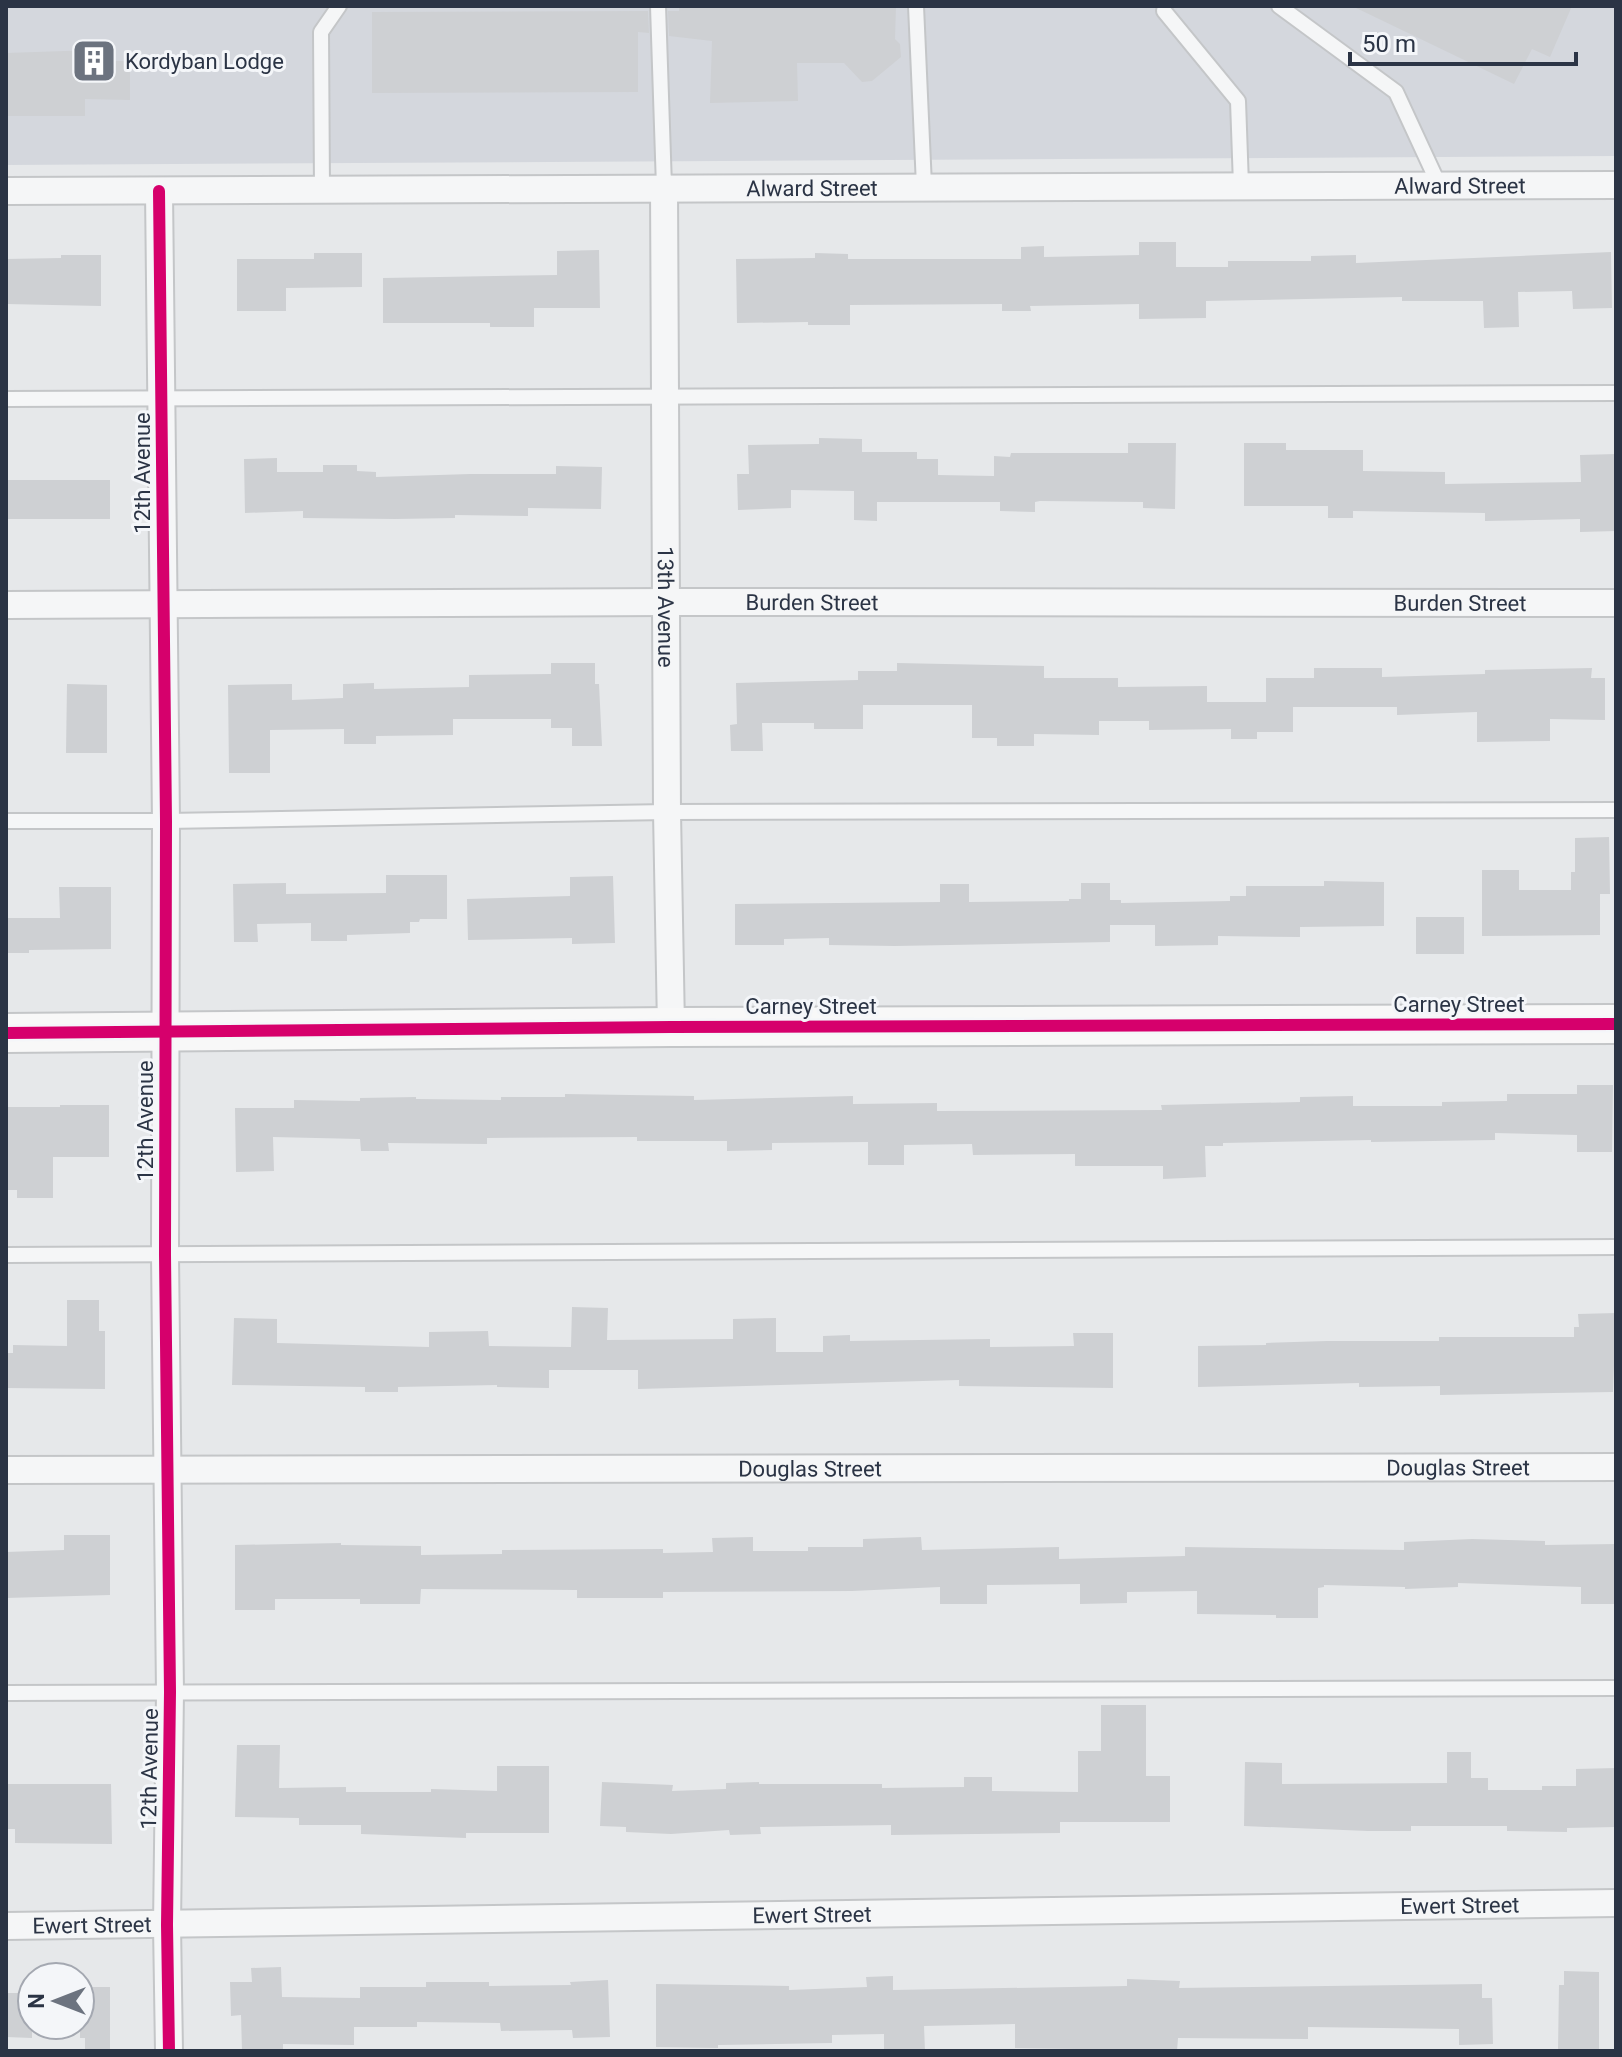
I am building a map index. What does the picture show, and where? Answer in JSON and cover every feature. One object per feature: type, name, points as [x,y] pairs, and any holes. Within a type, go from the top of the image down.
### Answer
[{"type":"street","name":"Alward Street","points":[[6,191],[1616,185]]},
{"type":"street","name":"13th Avenue","points":[[664,187],[665,602],[671,1027]]},
{"type":"street","name":"12th Avenue","points":[[159,191],[166,821],[169,2051]]},
{"type":"street","name":"Burden Street","points":[[6,605],[1616,603]]},
{"type":"street","name":"Carney Street","points":[[6,1033],[1616,1024]]},
{"type":"street","name":"Douglas Street","points":[[6,1470],[1616,1467]]},
{"type":"street","name":"Ewert Street","points":[[6,1926],[1616,1903]]},
{"type":"lane","points":[[322,190],[321,32],[339,6]]},
{"type":"lane","points":[[658,6],[664,187]]},
{"type":"lane","points":[[916,6],[924,186]]},
{"type":"lane","points":[[1279,6],[1396,92],[1439,185]]},
{"type":"lane","points":[[1164,11],[1238,101],[1241,185]]},
{"type":"lane","points":[[6,399],[1616,393]]},
{"type":"lane","points":[[6,821],[667,812],[1616,810]]},
{"type":"lane","points":[[6,1255],[1616,1247]]},
{"type":"lane","points":[[6,1693],[1616,1688]]},
{"type":"shaded area","points":[[6,6],[1616,6],[1616,156],[6,165]]},
{"type":"building","points":[[679,6],[896,6],[895,39],[900,44],[901,57],[872,81],[862,82],[844,63],[797,63],[798,101],[710,103],[712,41],[669,36],[668,11],[679,11]]},
{"type":"building","points":[[1352,6],[1572,6],[1550,57],[1532,49],[1514,84]]},
{"type":"building","points":[[648,11],[649,33],[638,32],[638,92],[372,93],[372,12]]},
{"type":"building","name":"Kordyban Lodge","points":[[95,50],[95,61],[130,61],[130,100],[85,99],[85,116],[6,116],[6,53]]},
{"type":"building","points":[[1139,242],[1176,242],[1176,267],[1228,267],[1228,261],[1311,261],[1311,256],[1356,255],[1356,263],[1611,252],[1612,308],[1573,309],[1572,291],[1518,292],[1519,327],[1484,328],[1483,301],[1402,301],[1402,297],[1206,301],[1206,318],[1139,319],[1139,304],[1030,306],[1031,311],[1002,311],[1002,304],[850,305],[850,325],[737,323],[736,259],[815,258],[815,253],[848,254],[848,259],[1021,259],[1021,247],[1044,246],[1044,257],[1139,255]]},
{"type":"building","points":[[599,250],[600,308],[534,308],[534,327],[490,327],[490,323],[383,323],[383,278],[557,275],[557,251]]},
{"type":"building","points":[[314,253],[362,253],[362,287],[286,288],[286,311],[237,311],[237,259],[314,259]]},
{"type":"building","points":[[61,255],[101,255],[101,306],[6,304],[6,259],[61,258]]},
{"type":"building","points":[[819,438],[862,439],[862,452],[917,452],[917,459],[938,459],[938,475],[994,476],[994,456],[1010,457],[1011,453],[1128,453],[1128,443],[1176,443],[1175,509],[1143,508],[1143,502],[1040,501],[1035,502],[1035,512],[1000,511],[1000,502],[877,502],[877,521],[854,520],[854,491],[791,490],[791,508],[738,510],[737,474],[749,474],[748,445],[819,444]]},
{"type":"building","points":[[1244,443],[1286,443],[1286,450],[1363,450],[1363,471],[1445,472],[1445,484],[1581,482],[1580,455],[1616,454],[1616,531],[1580,532],[1580,519],[1485,521],[1485,513],[1353,511],[1353,518],[1328,518],[1328,506],[1244,506]]},
{"type":"building","points":[[277,458],[277,472],[323,472],[323,465],[357,465],[357,471],[376,472],[376,477],[556,474],[556,466],[602,467],[601,509],[528,508],[528,516],[455,515],[455,518],[395,519],[303,518],[303,511],[245,513],[244,459]]},
{"type":"building","points":[[6,480],[110,480],[110,519],[6,519]]},
{"type":"building","points":[[551,663],[595,663],[602,746],[572,746],[572,728],[551,728],[551,719],[453,719],[453,735],[376,736],[376,744],[344,744],[344,729],[270,730],[270,773],[229,773],[228,685],[292,684],[292,700],[343,698],[343,684],[374,683],[374,689],[469,687],[469,675],[551,674]]},
{"type":"building","points":[[897,663],[1044,666],[1044,678],[1118,678],[1118,687],[1207,686],[1207,702],[1266,702],[1266,678],[1314,678],[1314,668],[1382,668],[1382,677],[1485,674],[1485,670],[1592,668],[1591,678],[1605,678],[1605,720],[1550,719],[1550,741],[1477,742],[1477,712],[1397,715],[1397,707],[1293,707],[1293,732],[1257,732],[1257,739],[1231,739],[1231,729],[1149,730],[1149,721],[1099,721],[1099,735],[1034,734],[1034,746],[997,746],[997,738],[972,738],[972,705],[863,705],[863,729],[814,729],[814,723],[762,723],[763,751],[731,751],[730,725],[737,724],[736,683],[858,680],[858,671],[897,671]]},
{"type":"building","points":[[67,684],[107,685],[107,753],[66,753]]},
{"type":"building","points":[[1609,837],[1610,894],[1600,894],[1600,935],[1482,936],[1482,870],[1519,870],[1519,890],[1571,890],[1571,872],[1575,872],[1575,838]]},
{"type":"building","points":[[386,875],[447,875],[447,919],[410,922],[410,933],[347,935],[347,941],[311,941],[311,923],[257,924],[258,942],[234,942],[233,884],[286,883],[286,894],[386,893]]},
{"type":"building","points":[[613,876],[615,943],[572,944],[572,938],[468,940],[467,899],[570,896],[570,877]]},
{"type":"building","points":[[1324,881],[1384,882],[1384,926],[1300,927],[1300,937],[1218,936],[1218,945],[1155,946],[1155,925],[1110,925],[1110,942],[895,946],[829,945],[829,938],[784,939],[784,945],[735,945],[735,904],[940,902],[940,884],[969,884],[969,902],[1069,901],[1081,899],[1081,883],[1110,883],[1110,900],[1121,900],[1121,903],[1230,901],[1230,896],[1246,896],[1246,886],[1324,886]]},
{"type":"building","points":[[59,887],[111,887],[111,949],[6,953],[6,918],[60,918]]},
{"type":"building","points":[[1416,917],[1464,917],[1464,954],[1416,954]]},
{"type":"building","points":[[1577,1085],[1613,1085],[1612,1152],[1577,1152],[1577,1135],[1495,1133],[1495,1140],[1223,1143],[1223,1146],[1205,1146],[1206,1177],[1163,1179],[1163,1166],[1075,1166],[1075,1154],[973,1155],[972,1144],[904,1145],[904,1165],[868,1165],[868,1142],[772,1143],[772,1150],[727,1151],[727,1141],[637,1141],[637,1137],[487,1138],[487,1144],[388,1143],[389,1151],[361,1151],[360,1139],[273,1137],[274,1171],[236,1172],[235,1108],[294,1108],[294,1100],[360,1101],[360,1098],[416,1097],[501,1100],[501,1097],[565,1097],[565,1094],[694,1096],[694,1100],[853,1096],[853,1104],[937,1103],[937,1111],[1162,1110],[1161,1105],[1300,1102],[1300,1097],[1353,1096],[1353,1106],[1442,1106],[1442,1102],[1507,1101],[1507,1094],[1577,1094]]},
{"type":"building","points":[[109,1105],[109,1157],[53,1157],[53,1198],[17,1198],[17,1190],[8,1190],[6,1107]]},
{"type":"building","points":[[67,1300],[99,1300],[99,1331],[105,1331],[105,1389],[6,1388],[6,1353],[13,1353],[13,1345],[67,1346]]},
{"type":"building","points":[[572,1307],[608,1308],[607,1340],[733,1339],[733,1319],[776,1318],[776,1352],[823,1352],[823,1336],[850,1335],[850,1341],[990,1339],[990,1347],[1074,1346],[1073,1333],[1113,1333],[1113,1388],[959,1386],[959,1380],[638,1389],[638,1370],[549,1370],[549,1388],[497,1385],[398,1387],[398,1392],[365,1392],[365,1387],[232,1385],[234,1318],[277,1319],[277,1343],[429,1347],[429,1332],[488,1331],[489,1346],[571,1347]]},
{"type":"building","points":[[1616,1313],[1613,1392],[1440,1395],[1440,1386],[1359,1387],[1359,1383],[1198,1387],[1198,1346],[1439,1341],[1439,1337],[1574,1337],[1574,1327],[1579,1327],[1578,1314]]},
{"type":"building","points":[[64,1535],[110,1535],[110,1595],[6,1598],[6,1552],[64,1550]]},
{"type":"building","points":[[753,1537],[753,1551],[863,1547],[863,1539],[921,1537],[922,1550],[1059,1547],[1059,1559],[1185,1556],[1185,1547],[1404,1550],[1404,1542],[1472,1539],[1545,1541],[1545,1545],[1616,1544],[1616,1604],[1581,1604],[1581,1587],[1458,1583],[1458,1587],[1405,1589],[1324,1585],[1318,1588],[1318,1618],[1276,1618],[1276,1615],[1197,1614],[1197,1591],[1127,1592],[1127,1603],[1080,1604],[1080,1584],[987,1585],[987,1604],[940,1604],[940,1587],[852,1591],[663,1592],[663,1598],[577,1598],[577,1590],[421,1589],[420,1604],[360,1604],[360,1599],[275,1599],[275,1610],[235,1610],[235,1545],[341,1543],[421,1546],[421,1555],[502,1554],[502,1550],[663,1549],[663,1553],[713,1552],[712,1538]]},
{"type":"building","points":[[1101,1705],[1146,1705],[1146,1776],[1170,1776],[1170,1822],[1060,1822],[1060,1833],[891,1835],[891,1825],[760,1827],[761,1834],[730,1835],[729,1830],[671,1834],[626,1832],[626,1827],[600,1826],[602,1782],[673,1785],[672,1791],[726,1789],[726,1783],[759,1782],[882,1784],[882,1788],[964,1787],[964,1777],[992,1777],[992,1791],[1078,1792],[1078,1751],[1101,1751]]},
{"type":"building","points":[[237,1745],[280,1745],[279,1788],[346,1787],[346,1792],[431,1792],[431,1789],[497,1791],[497,1766],[549,1766],[549,1833],[466,1833],[466,1838],[361,1834],[361,1825],[299,1825],[299,1818],[235,1817]]},
{"type":"building","points":[[1447,1752],[1471,1752],[1471,1778],[1488,1778],[1488,1790],[1542,1790],[1542,1786],[1576,1786],[1576,1769],[1616,1768],[1616,1827],[1567,1828],[1567,1832],[1507,1831],[1507,1826],[1411,1826],[1411,1831],[1368,1831],[1244,1826],[1245,1762],[1282,1763],[1282,1784],[1447,1783]]},
{"type":"building","points":[[6,1784],[111,1784],[112,1844],[15,1843],[15,1829],[6,1829]]},
{"type":"building","points":[[281,1967],[282,1997],[360,1998],[360,1987],[426,1987],[426,1982],[489,1982],[489,1986],[571,1985],[570,1982],[608,1980],[610,2037],[573,2038],[572,2030],[501,2031],[500,2023],[417,2022],[417,2027],[354,2027],[354,2045],[283,2044],[283,2051],[242,2051],[241,2015],[231,2016],[230,1982],[252,1982],[251,1968]]},
{"type":"building","points":[[1564,1971],[1599,1972],[1599,2051],[1558,2051],[1559,1985],[1564,1985]]},
{"type":"building","points":[[893,1976],[893,1990],[1127,1986],[1127,1979],[1180,1981],[1179,1988],[1482,1984],[1482,1998],[1492,1998],[1493,2044],[1459,2045],[1459,2029],[1308,2027],[1308,2039],[1178,2038],[1177,2051],[1076,2051],[1015,2048],[1015,2024],[924,2026],[925,2051],[884,2051],[884,2034],[832,2035],[832,2043],[718,2045],[718,2048],[656,2047],[656,1984],[789,1986],[789,1990],[867,1987],[866,1977]]},
{"type":"building","points":[[96,1987],[110,1987],[110,2049],[85,2049],[85,2041],[96,2041]]},
{"type":"building","points":[[6,1993],[16,1993],[16,2037],[6,2037]]},
{"type":"cycle path","points":[[159,191],[166,821],[169,2051]]},
{"type":"cycle path","points":[[6,1033],[1616,1024]]},
{"type":"place","name":"Kordyban Lodge","points":[[94,61]]}]
